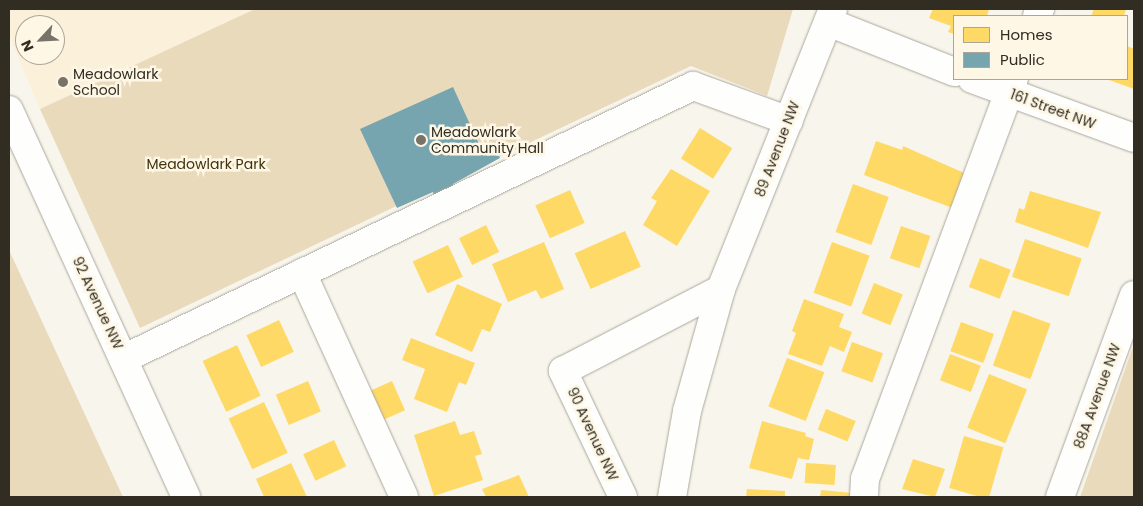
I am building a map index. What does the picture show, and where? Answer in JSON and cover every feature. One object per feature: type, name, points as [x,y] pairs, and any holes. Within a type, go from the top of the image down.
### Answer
[{"type":"street","points":[[830,15],[953,72]]},
{"type":"street","name":"89 Avenue NW","points":[[672,497],[687,411],[722,289],[830,15]]},
{"type":"street","name":"161 Street NW","points":[[978,80],[1011,86],[1134,138]]},
{"type":"street","points":[[124,359],[693,86],[789,121]]},
{"type":"street","points":[[864,497],[865,479],[1011,86]]},
{"type":"street","name":"92 Avenue NW","points":[[9,110],[186,497]]},
{"type":"street","points":[[302,273],[404,497]]},
{"type":"street","name":"90 Avenue NW","points":[[623,497],[564,371],[722,289]]},
{"type":"street","name":"88A Avenue NW","points":[[1060,497],[1134,295]]},
{"type":"shaded area","name":"Meadowlark School","points":[[9,9],[255,9],[40,109],[21,65],[65,65],[65,15],[15,15],[15,50],[9,36]]},
{"type":"green space","name":"Meadowlark Park","points":[[255,9],[793,9],[767,96],[691,66],[140,328],[40,109]]},
{"type":"green space","points":[[9,250],[123,497],[9,497]]},
{"type":"green space","points":[[1134,344],[1134,497],[1080,497]]},
{"type":"building: Homes","points":[[933,9],[989,9],[987,15],[953,15],[953,34],[948,32],[951,26],[929,18]]},
{"type":"building: Homes","points":[[1094,9],[1126,9],[1124,15],[1091,15]]},
{"type":"building: Homes","points":[[1128,46],[1134,49],[1134,89],[1109,80],[1128,80]]},
{"type":"building: Homes","points":[[700,128],[732,148],[713,179],[681,159]]},
{"type":"building: Homes","points":[[876,141],[902,150],[903,146],[971,176],[958,210],[864,175]]},
{"type":"building: Homes","points":[[671,169],[710,191],[677,246],[643,225],[657,201],[651,198]]},
{"type":"building: Homes","points":[[853,184],[889,197],[871,245],[836,232]]},
{"type":"building: Homes","points":[[570,190],[585,223],[550,238],[535,205]]},
{"type":"building: Homes","points":[[1030,191],[1101,212],[1088,248],[1015,222],[1019,208],[1024,210]]},
{"type":"building: Homes","points":[[486,225],[499,252],[472,265],[459,238]]},
{"type":"building: Homes","points":[[901,226],[930,236],[919,268],[890,258]]},
{"type":"building: Homes","points":[[625,231],[641,267],[591,289],[575,253]]},
{"type":"building: Homes","points":[[1025,239],[1082,259],[1069,296],[1012,277]]},
{"type":"building: Homes","points":[[544,242],[564,289],[541,299],[536,290],[508,302],[492,264]]},
{"type":"building: Homes","points":[[832,242],[870,256],[851,306],[814,293]]},
{"type":"building: Homes","points":[[448,245],[463,277],[427,293],[413,261]]},
{"type":"building: Homes","points":[[980,258],[1011,270],[1000,299],[969,287]]},
{"type":"building: Homes","points":[[874,283],[903,295],[890,325],[862,314]]},
{"type":"building: Homes","points":[[457,284],[502,304],[490,332],[482,329],[472,352],[435,335]]},
{"type":"building: Homes","points":[[804,299],[844,314],[839,327],[852,332],[844,352],[830,346],[822,366],[788,354],[796,333],[792,331]]},
{"type":"building: Homes","points":[[1013,310],[1051,324],[1030,379],[993,365]]},
{"type":"building: Homes","points":[[279,320],[294,352],[261,367],[246,335]]},
{"type":"building: Homes","points":[[961,322],[994,334],[983,363],[950,351]]},
{"type":"building: Homes","points":[[411,338],[475,363],[466,385],[459,382],[447,412],[414,399],[425,369],[402,360]]},
{"type":"building: Homes","points":[[852,342],[883,353],[872,382],[841,371]]},
{"type":"building: Homes","points":[[237,345],[261,396],[226,412],[203,361]]},
{"type":"building: Homes","points":[[950,354],[981,366],[971,392],[940,380]]},
{"type":"building: Homes","points":[[787,358],[824,372],[806,421],[768,407]]},
{"type":"building: Homes","points":[[989,374],[1027,389],[1005,443],[967,428]]},
{"type":"building: Homes","points":[[308,381],[321,411],[289,425],[276,395]]},
{"type":"building: Homes","points":[[392,381],[405,410],[379,422],[366,392]]},
{"type":"building: Homes","points":[[264,402],[288,453],[252,469],[229,418]]},
{"type":"building: Homes","points":[[826,409],[856,421],[847,441],[818,429]]},
{"type":"building: Homes","points":[[455,421],[460,435],[474,431],[482,454],[475,456],[483,480],[434,496],[414,435]]},
{"type":"building: Homes","points":[[762,421],[806,433],[805,436],[814,439],[809,460],[798,458],[792,479],[749,468]]},
{"type":"building: Homes","points":[[964,436],[1003,447],[989,497],[981,497],[949,488]]},
{"type":"building: Homes","points":[[334,440],[346,466],[315,481],[303,454]]},
{"type":"building: Homes","points":[[913,459],[945,469],[935,497],[902,489]]},
{"type":"building: Homes","points":[[291,463],[307,497],[264,497],[256,479]]},
{"type":"building: Homes","points":[[806,463],[836,465],[835,485],[805,483]]},
{"type":"building: Homes","points":[[519,475],[529,497],[486,497],[482,489]]},
{"type":"building: Homes","points":[[747,489],[785,491],[785,497],[746,497]]},
{"type":"building: Homes","points":[[821,490],[852,493],[852,497],[820,497]]},
{"type":"building: Public","name":"Meadowlark Community Hall","points":[[453,87],[484,155],[496,150],[500,158],[453,184],[454,187],[434,196],[433,192],[397,208],[360,129]]},
{"type":"place","name":"Meadowlark School","points":[[63,82]]},
{"type":"place","name":"Meadowlark Community Hall","points":[[421,140]]}]
